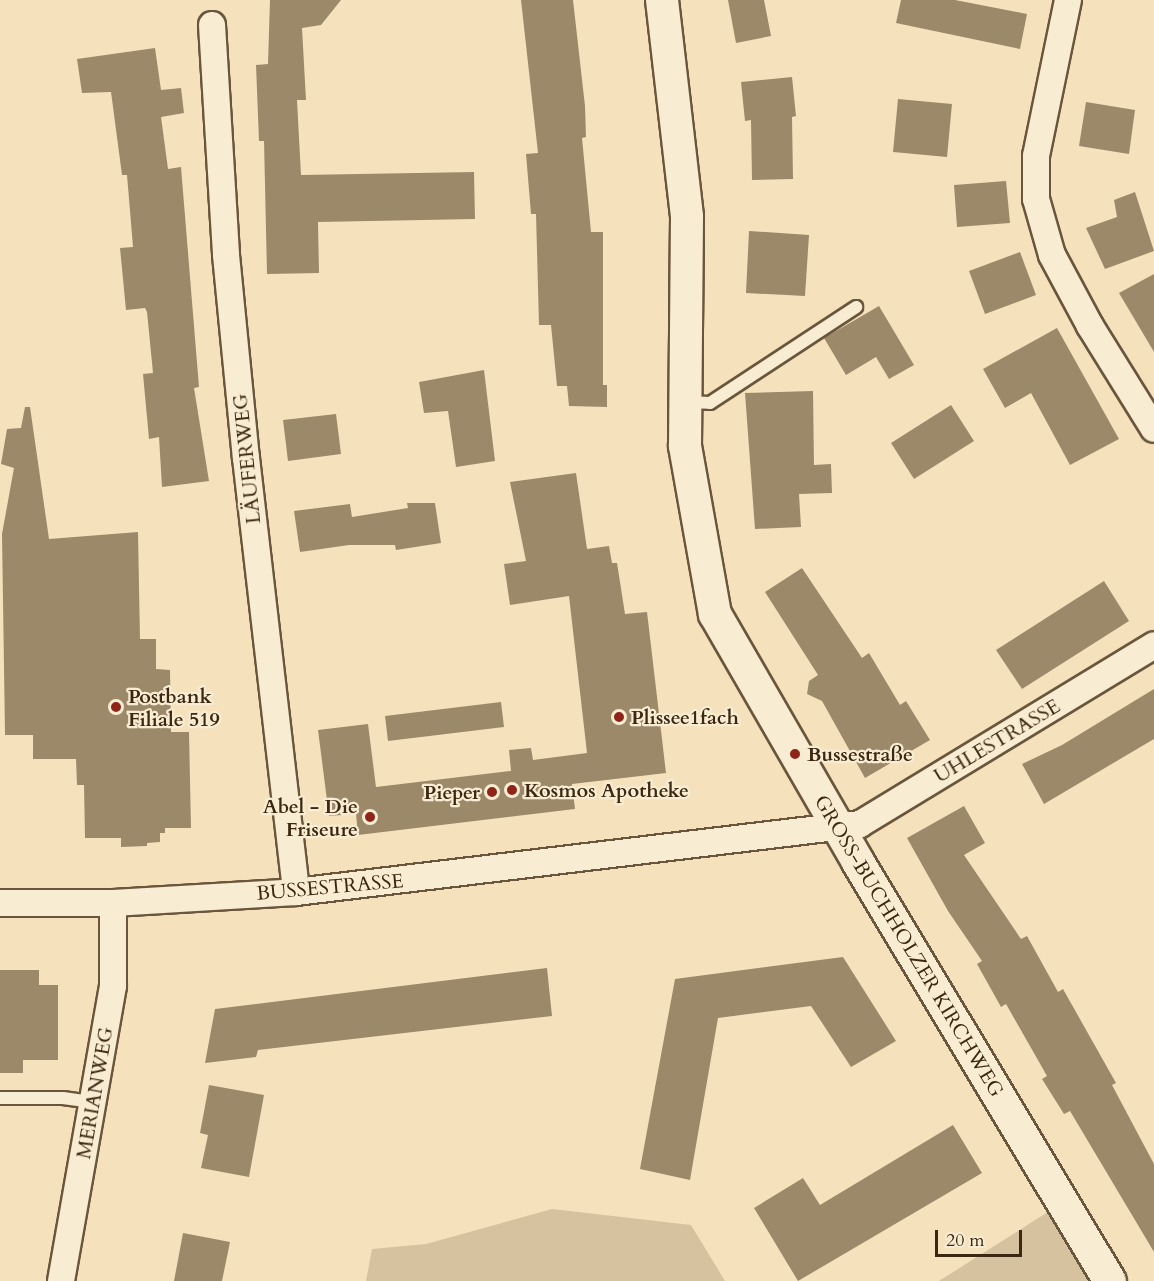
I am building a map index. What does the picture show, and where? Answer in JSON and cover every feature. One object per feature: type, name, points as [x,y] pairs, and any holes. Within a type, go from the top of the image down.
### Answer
[{"type":"street","name":"GROSS-BUCHHOLZER KIRCHWEG","points":[[662,0],[687,217],[685,446],[715,614],[838,828],[1110,1281]]},
{"type":"street","points":[[1068,0],[1036,156],[1036,199],[1053,255],[1090,326],[1154,429]]},
{"type":"street","name":"LÄUFERWEG","points":[[212,25],[226,255],[244,436],[296,892]]},
{"type":"street","name":"UHLESTRASSE","points":[[838,828],[860,824],[1154,645]]},
{"type":"street","name":"BUSSESTRASSE","points":[[0,903],[113,903],[296,892],[838,828]]},
{"type":"street","name":"MERIANWEG","points":[[61,1281],[113,986],[113,903]]},
{"type":"lane","points":[[685,402],[710,403],[856,307]]},
{"type":"lane","points":[[0,1098],[63,1098],[93,1102]]},
{"type":"shaded area","points":[[552,1209],[691,1225],[725,1281],[366,1281],[372,1249],[426,1244]]},
{"type":"shaded area","points":[[1051,1210],[1095,1281],[939,1281]]},
{"type":"building","points":[[270,0],[341,0],[321,25],[302,28],[306,100],[297,100],[301,175],[474,172],[475,219],[318,222],[319,273],[267,274],[264,141],[259,141],[256,65],[268,64]]},
{"type":"building","points":[[521,0],[573,0],[585,106],[586,137],[582,138],[591,232],[603,232],[603,385],[607,385],[607,407],[569,406],[567,386],[557,386],[551,325],[539,325],[536,214],[531,214],[526,154],[538,153]]},
{"type":"building","points":[[728,0],[764,0],[771,36],[736,43]]},
{"type":"building","points":[[901,0],[955,0],[1027,14],[1020,49],[896,23]]},
{"type":"building","points":[[155,48],[161,90],[181,88],[184,113],[161,117],[168,169],[181,167],[199,387],[194,388],[209,481],[162,487],[159,437],[149,439],[143,374],[153,373],[147,312],[145,308],[126,310],[120,248],[133,247],[127,175],[122,175],[111,92],[82,93],[77,59]]},
{"type":"building","points":[[792,77],[796,116],[792,117],[793,179],[752,180],[751,120],[745,121],[741,82]]},
{"type":"building","points":[[898,99],[952,104],[947,157],[893,152]]},
{"type":"building","points":[[1086,102],[1135,110],[1129,154],[1079,146]]},
{"type":"building","points":[[1006,181],[1010,223],[957,227],[954,185]]},
{"type":"building","points":[[1135,192],[1154,251],[1105,269],[1086,228],[1117,217],[1114,200]]},
{"type":"building","points":[[749,231],[809,235],[805,296],[746,293]]},
{"type":"building","points":[[1020,252],[1036,295],[985,314],[969,271]]},
{"type":"building","points":[[1154,274],[1154,352],[1119,293]]},
{"type":"building","points":[[879,306],[914,365],[889,379],[876,357],[846,375],[824,338]]},
{"type":"building","points":[[1057,328],[1119,439],[1070,465],[1031,393],[1005,408],[983,369]]},
{"type":"building","points":[[484,370],[495,461],[456,467],[448,411],[424,413],[419,382]]},
{"type":"building","points":[[813,391],[814,465],[831,464],[832,493],[799,494],[801,527],[755,529],[745,393]]},
{"type":"building","points":[[951,405],[974,441],[914,479],[891,443]]},
{"type":"building","points":[[25,407],[30,407],[49,539],[138,532],[140,639],[156,639],[156,669],[170,670],[171,732],[189,732],[191,828],[165,828],[165,833],[160,833],[160,842],[147,843],[147,846],[121,847],[121,838],[85,838],[84,785],[77,785],[76,759],[33,759],[33,735],[5,735],[2,534],[14,468],[1,464],[7,429],[21,428]]},
{"type":"building","points":[[336,414],[341,454],[288,461],[283,420]]},
{"type":"building","points":[[576,473],[587,549],[609,546],[612,563],[617,563],[625,614],[647,612],[666,773],[572,784],[575,809],[358,835],[356,814],[329,816],[318,730],[368,724],[376,787],[511,771],[509,750],[531,748],[533,760],[587,753],[569,596],[510,605],[504,564],[526,561],[510,482]]},
{"type":"building","points":[[407,503],[435,503],[441,543],[396,550],[395,545],[349,545],[300,552],[294,511],[350,504],[352,517],[408,508]]},
{"type":"building","points":[[802,568],[862,658],[869,653],[900,705],[906,701],[930,740],[865,778],[822,701],[807,694],[809,681],[818,675],[765,592]]},
{"type":"building","points":[[1104,581],[1129,621],[1022,689],[996,650]]},
{"type":"building","points":[[1154,689],[1154,739],[1044,804],[1022,764],[1062,745]]},
{"type":"building","points":[[501,702],[504,727],[388,741],[385,716]]},
{"type":"building","points":[[964,806],[985,843],[964,855],[1021,939],[1027,936],[1058,992],[1063,989],[1116,1083],[1112,1085],[1154,1164],[1154,1252],[1070,1111],[1064,1114],[1042,1079],[1047,1076],[1006,1004],[1001,1007],[977,964],[982,961],[948,911],[907,838]]},
{"type":"building","points":[[843,957],[896,1041],[851,1067],[811,1006],[718,1018],[690,1180],[640,1169],[675,979]]},
{"type":"building","points":[[547,968],[552,1016],[258,1050],[256,1057],[205,1063],[215,1009]]},
{"type":"building","points":[[0,970],[39,970],[39,985],[58,985],[58,1060],[23,1060],[23,1073],[0,1073]]},
{"type":"building","points":[[209,1085],[264,1095],[249,1177],[201,1168],[208,1135],[200,1133]]},
{"type":"building","points":[[953,1125],[982,1173],[798,1281],[754,1208],[803,1178],[820,1205]]},
{"type":"building","points":[[183,1233],[230,1242],[222,1281],[174,1281]]},
{"type":"place","name":"Postbank Filiale 519","points":[[116,707]]},
{"type":"place","name":"Plissee1fach","points":[[619,717]]},
{"type":"place","name":"Bussestraße","points":[[795,754]]},
{"type":"place","name":"Kosmos Apotheke","points":[[512,790]]},
{"type":"place","name":"Pieper","points":[[492,792]]},
{"type":"place","name":"Abel - Die Friseure","points":[[370,817]]}]
